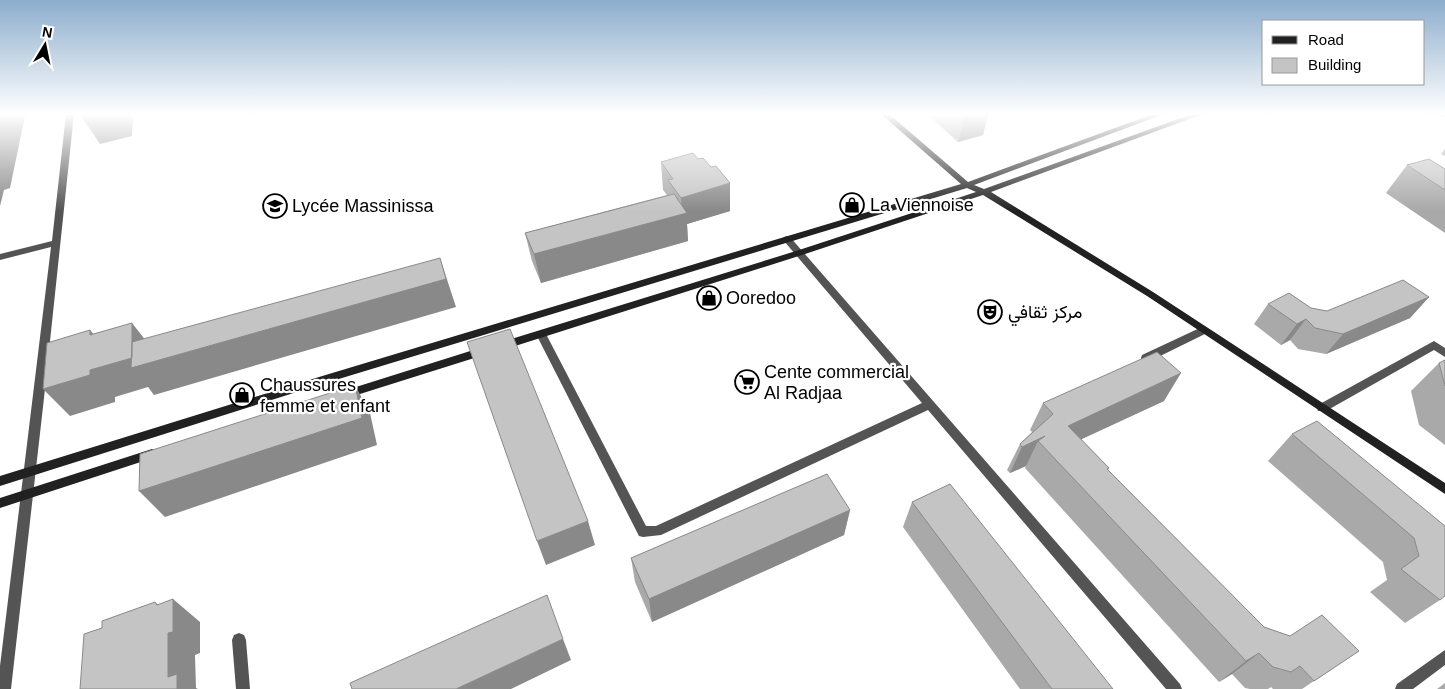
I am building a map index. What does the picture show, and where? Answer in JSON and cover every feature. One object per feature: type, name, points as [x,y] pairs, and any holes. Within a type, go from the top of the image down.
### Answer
[{"type":"main road","points":[[922,146],[967,185],[984,192],[1150,294],[1445,489]]},
{"type":"main road","points":[[0,481],[319,381],[967,185],[1073,146]]},
{"type":"main road","points":[[334,398],[799,254],[984,192],[1111,146]]},
{"type":"main road","points":[[0,503],[164,450]]},
{"type":"street","points":[[4,689],[28,494],[67,146]]},
{"type":"street","points":[[787,240],[1175,689]]},
{"type":"street","points":[[0,257],[56,243]]},
{"type":"street","points":[[1135,363],[1204,330]]},
{"type":"street","points":[[541,334],[643,532],[657,531],[929,405]]},
{"type":"street","points":[[1322,408],[1434,345],[1445,353]]},
{"type":"street","points":[[239,640],[244,689]]},
{"type":"street","points":[[1402,689],[1445,657]]},
{"type":"building","points":[[693,153],[698,159],[703,158],[711,167],[716,166],[730,183],[681,198],[668,180],[673,179],[661,162]]},
{"type":"building","points":[[1429,159],[1445,169],[1445,190],[1407,165]]},
{"type":"building","points":[[674,194],[687,213],[534,254],[525,233]]},
{"type":"building","points":[[440,258],[446,279],[131,368],[132,342]]},
{"type":"building","points":[[1403,280],[1429,297],[1343,334],[1315,328],[1306,319],[1297,324],[1268,304],[1289,293],[1311,308],[1327,311]]},
{"type":"building","points":[[132,323],[132,358],[90,370],[90,375],[43,389],[47,343],[90,330],[90,335]]},
{"type":"building","points":[[510,329],[588,521],[537,541],[467,342]]},
{"type":"building","points":[[1157,352],[1181,373],[1068,426],[1109,468],[1107,469],[1264,627],[1290,636],[1322,615],[1359,651],[1314,681],[1300,666],[1291,672],[1273,667],[1259,653],[1246,661],[1038,441],[1045,436],[1022,447],[1020,444],[1053,414],[1043,403]]},
{"type":"building","points":[[1445,360],[1445,386],[1439,363]]},
{"type":"building","points":[[355,385],[362,418],[139,491],[140,454]]},
{"type":"building","points":[[1317,421],[1445,526],[1445,596],[1440,600],[1401,569],[1419,556],[1414,538],[1292,434]]},
{"type":"building","points":[[827,474],[850,510],[649,599],[631,558]]},
{"type":"building","points":[[950,484],[1113,689],[1052,689],[912,502]]},
{"type":"building","points":[[547,595],[563,639],[456,689],[352,689],[350,683]]},
{"type":"building","points":[[173,599],[173,632],[168,633],[168,677],[177,674],[177,689],[80,689],[84,634],[102,628],[102,621],[155,602],[157,605]]},
{"type":"place","name":"La Viennoise","points":[[852,205]]},
{"type":"place","name":"Lycée Massinissa","points":[[275,206]]},
{"type":"place","name":"Ooredoo","points":[[709,298]]},
{"type":"place","name":"مركز ثقافي","points":[[990,312]]},
{"type":"place","name":"Cente commercial Al Radjaa","points":[[747,382]]},
{"type":"place","name":"Chaussures femme et enfant","points":[[242,395]]}]
